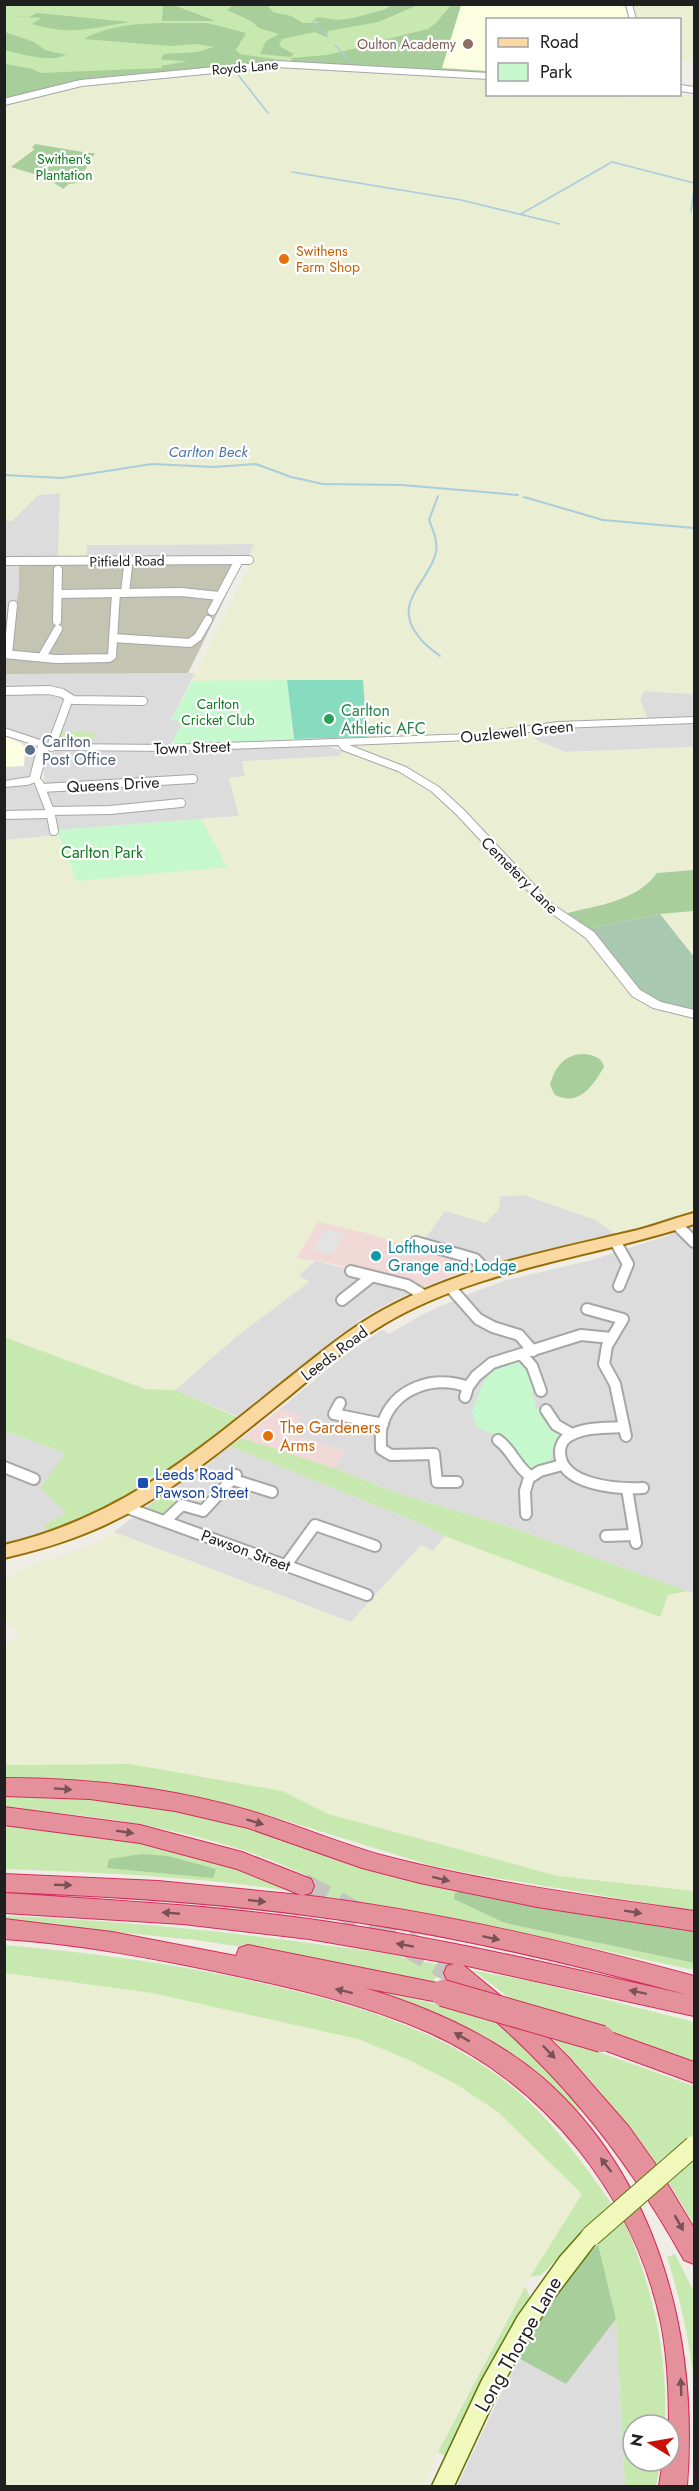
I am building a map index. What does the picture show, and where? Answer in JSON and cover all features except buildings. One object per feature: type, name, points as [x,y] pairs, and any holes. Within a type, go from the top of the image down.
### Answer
[{"type":"highway","points":[[4,1787],[100,1791],[181,1803],[230,1814],[297,1834],[378,1863],[454,1882],[694,1921]]},
{"type":"highway","points":[[4,1816],[140,1834],[242,1861],[302,1886]]},
{"type":"highway","points":[[4,1883],[117,1888],[313,1906],[454,1930],[626,1967],[694,1986]]},
{"type":"highway","points":[[4,1903],[171,1913],[309,1929],[490,1960],[694,2006]]},
{"type":"highway","points":[[4,1929],[117,1941],[175,1944],[450,1983],[694,2073]]},
{"type":"highway","points":[[117,1941],[266,1972],[372,1998],[420,2015],[498,2058],[538,2089],[574,2124],[611,2171],[655,2256],[674,2324],[681,2364],[680,2441],[673,2487]]},
{"type":"highway","points":[[450,1983],[541,2044],[581,2085],[623,2136],[677,2218],[694,2252]]},
{"type":"main road","name":"Leeds Road","points":[[4,1552],[64,1537],[125,1507],[225,1438],[346,1342],[386,1315],[425,1296],[489,1273],[548,1256],[677,1225],[694,1218]]},
{"type":"main road","name":"Long Thorpe Lane","points":[[443,2487],[514,2343],[553,2281],[591,2236],[694,2146]]},
{"type":"street","name":"Royds Lane","points":[[4,102],[81,83],[277,64],[486,76]]},
{"type":"street","name":"Pitfield Road","points":[[4,561],[249,560]]},
{"type":"street","points":[[212,611],[237,564]]},
{"type":"street","points":[[102,566],[194,565]]},
{"type":"street","points":[[13,605],[6,654],[109,658],[112,656],[121,593],[128,566]]},
{"type":"street","points":[[42,657],[58,625],[58,570]]},
{"type":"street","points":[[58,594],[181,592],[219,596]]},
{"type":"street","points":[[113,638],[190,643],[195,642],[208,620]]},
{"type":"street","points":[[7,693],[49,690],[62,693],[69,698],[143,701]]},
{"type":"street","points":[[54,831],[50,813],[36,778],[69,698]]},
{"type":"street","name":"Ouzlewell Green","points":[[340,741],[470,737],[558,725],[694,720]]},
{"type":"street","points":[[4,730],[48,746]]},
{"type":"street","name":"Town Street","points":[[48,746],[170,748],[340,741]]},
{"type":"street","name":"Cemetery Lane","points":[[340,741],[346,748],[402,769],[435,789],[460,812],[548,906],[590,935],[636,993],[657,1005],[694,1014]]},
{"type":"street","name":"Queens Drive","points":[[37,784],[189,782]]},
{"type":"street","points":[[4,784],[37,784]]},
{"type":"street","points":[[4,815],[167,807],[181,803]]},
{"type":"street","points":[[677,1225],[694,1242]]},
{"type":"street","points":[[615,1241],[628,1264],[619,1286]]},
{"type":"street","points":[[416,1242],[475,1259],[489,1273]]},
{"type":"street","points":[[351,1271],[407,1285],[425,1296]]},
{"type":"street","points":[[342,1299],[371,1276]]},
{"type":"street","points":[[449,1286],[478,1319],[493,1327],[519,1335],[541,1391]]},
{"type":"street","points":[[587,1309],[623,1319],[611,1338],[604,1355],[604,1364],[615,1383],[625,1432],[593,1430],[572,1434],[565,1438],[560,1449],[562,1465],[583,1481],[627,1489],[643,1488]]},
{"type":"street","points":[[457,1482],[437,1482],[434,1454],[391,1455],[381,1449],[383,1424],[401,1399],[422,1384],[447,1381],[467,1392],[492,1363],[581,1335],[611,1338]]},
{"type":"street","points":[[340,1403],[334,1414],[383,1424]]},
{"type":"street","points":[[546,1410],[548,1418],[558,1429],[572,1434]]},
{"type":"street","points":[[498,1440],[513,1451],[519,1467],[529,1475]]},
{"type":"street","points":[[526,1514],[525,1484],[529,1475],[562,1465]]},
{"type":"street","points":[[4,1467],[34,1479]]},
{"type":"street","points":[[165,1521],[182,1505],[203,1511],[235,1477],[272,1492]]},
{"type":"street","points":[[606,1536],[635,1539],[627,1489]]},
{"type":"street","name":"Pawson Street","points":[[125,1507],[367,1595]]},
{"type":"street","points":[[286,1564],[315,1525],[375,1546]]},
{"type":"shaded area","name":"Oulton Academy","points":[[461,5],[624,5],[622,8],[625,8],[628,18],[486,18],[486,75],[440,72]]},
{"type":"shaded area","points":[[60,493],[58,560],[19,565],[19,589],[5,655],[5,520],[12,521],[38,495]]},
{"type":"shaded area","points":[[255,544],[248,558],[85,563],[87,545]]},
{"type":"shaded area","points":[[243,561],[188,673],[5,674],[5,656],[19,589],[19,564]]},
{"type":"shaded area","points":[[195,673],[171,720],[182,722],[171,745],[89,745],[95,733],[61,732],[57,742],[46,743],[5,727],[5,674]]},
{"type":"shaded area","points":[[644,691],[694,694],[694,717],[647,719],[640,699]]},
{"type":"shaded area","points":[[694,722],[694,747],[565,752],[536,740],[531,732],[577,727]]},
{"type":"shaded area","points":[[5,734],[25,747],[24,766],[5,767]]},
{"type":"shaded area","points":[[22,743],[32,746],[35,751],[36,758],[29,778],[5,781],[5,767],[24,765],[25,747]]},
{"type":"shaded area","points":[[324,745],[343,751],[339,756],[229,778],[239,816],[58,830],[60,835],[5,840],[5,787],[45,783],[43,767],[45,755],[51,752],[169,752]]},
{"type":"shaded area","points":[[660,914],[694,957],[694,1011],[664,1004],[640,993],[587,929]]},
{"type":"shaded area","points":[[524,1195],[596,1220],[616,1234],[476,1267],[422,1238],[427,1236],[445,1211],[499,1209],[500,1196]]},
{"type":"shaded area","points":[[318,1221],[404,1244],[420,1244],[472,1263],[476,1267],[424,1287],[329,1263],[296,1258]]},
{"type":"shaded area","points":[[694,1227],[694,1594],[513,1528],[394,1492],[334,1468],[345,1451],[291,1434],[301,1416],[280,1409],[345,1355],[382,1330],[389,1334],[421,1315],[507,1280],[592,1260]]},
{"type":"shaded area","points":[[325,1229],[345,1233],[332,1254],[313,1250]]},
{"type":"shaded area","points":[[315,1261],[424,1287],[361,1319],[237,1416],[175,1390],[237,1336],[309,1282],[299,1275]]},
{"type":"shaded area","points":[[280,1409],[302,1416],[291,1434],[345,1451],[334,1468],[242,1438]]},
{"type":"shaded area","points":[[4,1431],[65,1453],[66,1512],[43,1526],[48,1531],[5,1543]]},
{"type":"shaded area","points":[[230,1446],[422,1524],[445,1536],[433,1551],[420,1546],[351,1622],[114,1532]]},
{"type":"shaded area","points":[[616,2319],[621,2413],[621,2473],[624,2473],[625,2486],[457,2486],[518,2358],[566,2384]]},
{"type":"green space","points":[[234,4],[268,6],[273,12],[291,16],[303,23],[321,23],[313,21],[317,17],[338,20],[353,18],[393,5],[418,5],[378,22],[328,31],[326,37],[315,32],[282,39],[279,46],[294,54],[290,57],[260,54],[266,41],[279,34],[259,28],[251,21],[227,10]]},
{"type":"green space","points":[[4,5],[461,5],[440,72],[272,62],[84,81],[5,101]]},
{"type":"green space","points":[[163,5],[173,5],[216,21],[162,21]]},
{"type":"green space","points":[[451,5],[461,5],[442,68],[486,71],[486,75],[292,61],[291,58],[327,55],[380,43],[379,41],[428,29]]},
{"type":"green space","points":[[634,5],[694,5],[694,62],[681,60],[681,18],[637,18]]},
{"type":"green space","points":[[37,13],[130,22],[59,30],[32,24],[41,18],[5,16],[29,17]]},
{"type":"green space","points":[[207,23],[246,33],[236,50],[240,54],[287,61],[84,81],[5,101],[5,64],[33,69],[40,73],[162,68],[161,66],[188,61],[163,60],[161,58],[164,54],[197,52],[214,47],[196,44],[170,46],[84,39],[128,25]]},
{"type":"green space","points":[[5,32],[34,42],[45,50],[66,55],[44,58],[5,50]]},
{"type":"green space","points":[[276,65],[486,77],[486,96],[627,96],[629,99],[694,95],[694,694],[644,691],[640,699],[647,719],[468,735],[367,737],[363,680],[192,681],[252,560],[248,558],[254,544],[87,545],[86,560],[58,560],[60,493],[38,495],[12,521],[5,520],[5,105],[72,87]]},
{"type":"green space","name":"Swithen's Plantation","points":[[35,144],[95,153],[77,183],[69,184],[63,189],[47,178],[11,167],[35,149],[32,148]]},
{"type":"green space","name":"Carlton Cricket Club","points":[[287,680],[293,739],[171,745],[182,722],[171,720],[192,681]]},
{"type":"green space","name":"Carlton Athletic AFC","points":[[287,680],[363,680],[367,737],[294,739]]},
{"type":"green space","points":[[61,731],[96,733],[89,745],[57,742]]},
{"type":"green space","points":[[531,732],[536,740],[565,752],[694,747],[694,870],[657,873],[648,886],[633,895],[564,914],[552,905],[526,875],[439,788],[414,771],[354,749],[356,742],[477,739]]},
{"type":"green space","points":[[343,751],[392,767],[416,780],[458,816],[499,863],[545,907],[584,934],[662,1009],[694,1017],[694,1212],[652,1226],[616,1234],[596,1220],[552,1204],[524,1195],[500,1196],[499,1209],[485,1223],[445,1211],[427,1236],[416,1245],[397,1243],[371,1234],[318,1222],[296,1258],[315,1261],[299,1275],[309,1282],[237,1336],[175,1390],[145,1389],[5,1337],[5,840],[60,835],[77,881],[226,867],[201,819],[239,816],[229,778],[245,776],[242,761],[339,756]]},
{"type":"green space","name":"Carlton Park","points":[[201,819],[227,867],[77,881],[57,830]]},
{"type":"green space","points":[[694,870],[694,911],[660,914],[587,929],[564,914],[627,896],[648,883],[657,873]]},
{"type":"green space","points":[[694,911],[694,957],[660,914]]},
{"type":"green space","points":[[584,1054],[597,1057],[603,1064],[604,1067],[595,1081],[579,1096],[564,1098],[555,1095],[550,1085],[558,1067],[571,1056]]},
{"type":"green space","points":[[4,1337],[145,1389],[175,1390],[239,1418],[176,1465],[156,1473],[120,1500],[92,1515],[48,1531],[43,1526],[66,1512],[40,1488],[65,1453],[5,1431]]},
{"type":"green space","points":[[515,1360],[523,1360],[530,1368],[536,1387],[532,1392],[536,1408],[541,1410],[546,1423],[564,1434],[553,1447],[551,1461],[525,1470],[516,1453],[507,1443],[477,1427],[472,1412],[484,1381],[492,1372]]},
{"type":"green space","points":[[242,1438],[334,1468],[394,1492],[513,1528],[687,1591],[668,1595],[660,1617],[445,1536],[422,1524],[230,1446]]},
{"type":"green space","points":[[169,1489],[182,1498],[170,1511],[162,1514],[149,1509],[149,1507]]},
{"type":"green space","points":[[114,1532],[351,1622],[421,1545],[433,1551],[445,1536],[660,1617],[668,1595],[687,1591],[694,1594],[694,1891],[558,1876],[328,1814],[282,1791],[130,1764],[5,1765],[5,1645],[21,1634],[5,1620],[4,1579],[22,1569],[95,1544]]},
{"type":"green space","points":[[130,1764],[282,1791],[328,1814],[558,1876],[694,1891],[694,1911],[429,1865],[271,1816],[148,1787],[54,1779],[5,1778],[4,1765]]},
{"type":"green space","points":[[4,1794],[50,1795],[144,1804],[228,1822],[467,1890],[505,1923],[694,1963],[694,1970],[479,1924],[317,1895],[166,1877],[5,1869],[5,1824],[136,1842],[239,1870],[290,1888],[320,1882],[283,1865],[206,1839],[126,1822],[5,1808]]},
{"type":"green space","points":[[142,1854],[168,1856],[216,1869],[213,1878],[107,1868],[109,1859]]},
{"type":"green space","points":[[467,1890],[694,1927],[694,1963],[505,1923],[454,1899],[455,1893]]},
{"type":"green space","points":[[5,1916],[204,1930],[303,1942],[402,1956],[402,1958],[536,1982],[694,2022],[694,2068],[594,2030],[521,2007],[477,1973],[441,1973],[431,1983],[263,1950],[195,1940],[5,1921]]},
{"type":"green space","points":[[5,1945],[73,1952],[208,1972],[308,1994],[407,2026],[469,2056],[525,2098],[571,2148],[611,2203],[541,2275],[530,2277],[582,2194],[498,2112],[456,2084],[407,2059],[358,2039],[152,1993],[5,1973]]},
{"type":"green space","points":[[5,1973],[152,1993],[358,2039],[407,2059],[456,2084],[498,2112],[583,2194],[530,2277],[503,2326],[439,2449],[423,2486],[5,2486]]},
{"type":"green space","points":[[350,1984],[502,2020],[586,2108],[575,2112],[469,2031],[428,2010]]},
{"type":"green space","points":[[546,2033],[694,2086],[694,2136],[682,2148],[679,2145],[655,2164],[604,2096]]},
{"type":"green space","points":[[694,2160],[694,2224],[668,2182]]},
{"type":"green space","points":[[624,2220],[643,2270],[656,2320],[664,2372],[665,2413],[621,2413],[616,2319],[598,2244]]},
{"type":"green space","points":[[598,2244],[616,2319],[566,2384],[518,2358],[566,2280]]},
{"type":"green space","points":[[675,2254],[694,2292],[694,2381],[684,2318],[667,2257]]},
{"type":"green space","points":[[525,2287],[529,2295],[529,2303],[447,2457],[438,2452]]},
{"type":"green space","points":[[624,2473],[659,2473],[656,2486],[625,2486]]},
{"type":"waterway","points":[[312,21],[328,37]]},
{"type":"waterway","points":[[335,45],[349,60]]},
{"type":"waterway","points":[[235,71],[268,113]]},
{"type":"waterway","points":[[521,214],[612,162],[694,183]]},
{"type":"waterway","points":[[292,172],[461,200],[560,224]]},
{"type":"waterway","points":[[691,212],[694,189]]},
{"type":"waterway","name":"Carlton Beck","points":[[4,475],[62,478],[152,464],[214,467],[256,464],[291,477],[323,484],[402,485],[518,495]]},
{"type":"waterway","points":[[438,496],[429,520],[436,540],[436,552],[414,593],[409,613],[411,625],[421,640],[440,656]]},
{"type":"waterway","points":[[524,497],[603,520],[694,528]]},
{"type":"tunnel","points":[[302,1886],[379,1927],[456,1973]]},
{"type":"place","name":"Oulton Academy","points":[[468,44]]},
{"type":"place","name":"Swithens Farm Shop","points":[[284,259]]},
{"type":"place","name":"Carlton Athletic AFC","points":[[329,719]]},
{"type":"place","name":"Carlton Post Office","points":[[30,750]]},
{"type":"place","name":"Lofthouse Grange and Lodge","points":[[376,1256]]},
{"type":"place","name":"The Gardeners Arms","points":[[268,1436]]},
{"type":"place","name":"Leeds Road Pawson Street","points":[[143,1483]]}]
